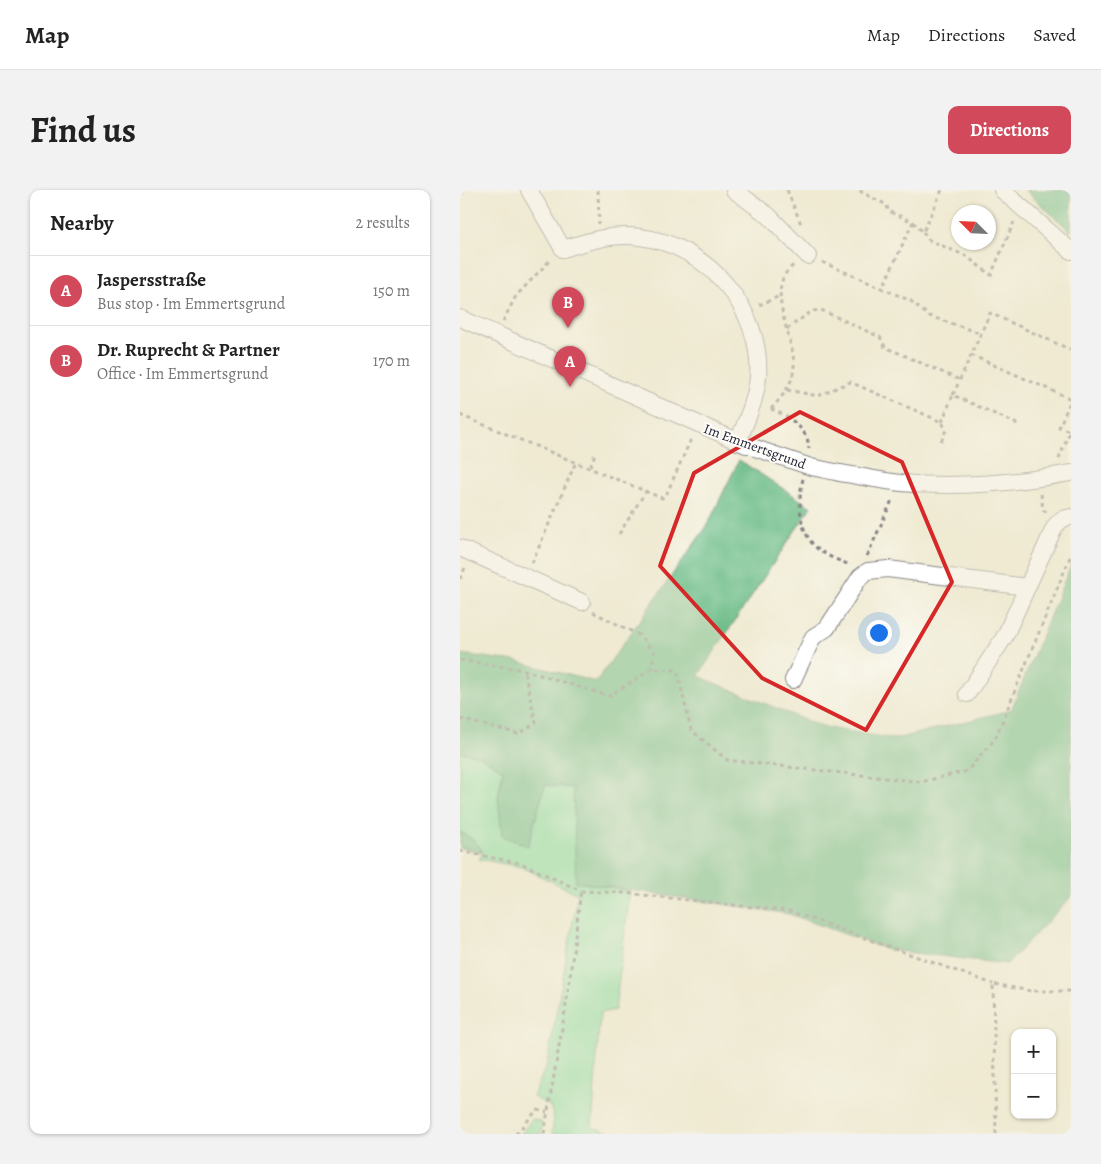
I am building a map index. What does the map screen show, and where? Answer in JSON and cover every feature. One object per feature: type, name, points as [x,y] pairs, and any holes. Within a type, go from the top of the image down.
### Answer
[{"type":"street","points":[[529,190],[562,249],[599,238],[639,236],[671,244],[688,252],[710,267],[727,285],[744,312],[755,341],[758,361],[758,378],[750,411],[738,442]]},
{"type":"street","points":[[734,190],[769,216],[808,256]]},
{"type":"street","points":[[1002,190],[1071,251]]},
{"type":"street","name":"Im Emmertsgrund","points":[[460,318],[738,442],[811,466],[899,483],[931,485],[1071,473]]},
{"type":"street","points":[[968,694],[1005,636],[1055,526],[1062,519],[1071,517]]},
{"type":"street","points":[[460,548],[582,602]]},
{"type":"street","points":[[793,680],[813,637],[827,628],[867,565],[1027,587]]},
{"type":"path","points":[[460,194],[467,190]]},
{"type":"path","points":[[598,190],[599,238]]},
{"type":"path","points":[[861,190],[861,192],[887,205],[888,211],[913,222],[928,240],[966,256],[991,275],[1021,205]]},
{"type":"path","points":[[923,232],[942,190]]},
{"type":"path","points":[[883,287],[913,222]]},
{"type":"path","points":[[496,335],[516,296],[562,249]]},
{"type":"path","points":[[771,409],[787,390],[794,366],[787,330],[780,307],[783,279],[791,267],[808,256],[883,287],[919,306],[929,316],[980,333]]},
{"type":"path","points":[[744,312],[781,296]]},
{"type":"path","points":[[787,330],[812,311],[821,310],[880,337],[885,347],[960,380]]},
{"type":"path","points":[[942,422],[990,313],[1071,350]]},
{"type":"path","points":[[971,355],[1071,399],[1059,427],[1070,431],[1052,476]]},
{"type":"path","points":[[787,390],[818,396],[850,382],[942,422],[946,430],[940,444]]},
{"type":"path","points":[[953,395],[1019,425]]},
{"type":"path","points":[[750,411],[771,409],[792,420],[801,430],[809,445],[809,455]]},
{"type":"path","points":[[460,414],[575,464],[590,466],[662,498],[666,495],[688,444]]},
{"type":"path","points":[[590,466],[596,452]]},
{"type":"path","points":[[533,560],[575,464]]},
{"type":"path","points":[[805,471],[800,488],[800,506],[808,539],[828,555],[867,565],[892,501]]},
{"type":"path","points":[[618,534],[646,491]]},
{"type":"path","points":[[1041,493],[1044,510],[1052,517]]},
{"type":"path","points":[[460,660],[524,670],[609,696],[652,669],[677,670],[690,730],[727,760],[921,782],[967,771],[995,739],[1071,555]]},
{"type":"path","points":[[460,579],[466,564]]},
{"type":"path","points":[[582,602],[589,610],[639,635],[654,652],[652,669]]},
{"type":"path","points":[[460,719],[518,734],[536,723],[524,670]]},
{"type":"path","points":[[460,851],[523,864],[581,891],[625,893],[789,911],[993,984],[1031,991],[1071,991]]},
{"type":"path","points":[[544,1134],[567,999],[581,891]]},
{"type":"path","points":[[993,984],[996,1134]]},
{"type":"path","points":[[516,1134],[537,1110],[547,1112]]},
{"type":"highlighted area","points":[[800,412],[902,462],[952,582],[866,730],[762,678],[660,566],[694,473]]},
{"type":"green space","points":[[1025,190],[1071,190],[1071,232]]},
{"type":"green space","points":[[739,460],[811,507],[698,676],[822,727],[895,739],[1011,710],[1071,565],[1071,897],[1007,964],[889,950],[789,914],[576,882],[573,788],[545,785],[528,846],[502,836],[498,797],[503,770],[480,756],[460,752],[460,654],[515,661],[596,682],[707,526]]},
{"type":"green space","points":[[460,752],[480,756],[503,770],[498,797],[527,846],[545,785],[574,788],[577,882],[630,891],[615,1010],[600,1013],[592,1127],[617,1134],[552,1134],[554,1118],[550,1106],[533,1097],[547,1064],[578,894],[522,867],[479,859],[483,852],[475,841],[460,832]]},
{"type":"green space","points":[[460,832],[475,841],[483,852],[460,848]]},
{"type":"green space","points":[[532,1119],[542,1122],[541,1134],[521,1134]]},
{"type":"place","name":"Dr. Ruprecht & Partner","points":[[568,328]]},
{"type":"place","name":"Jaspersstraße","points":[[570,387]]}]
